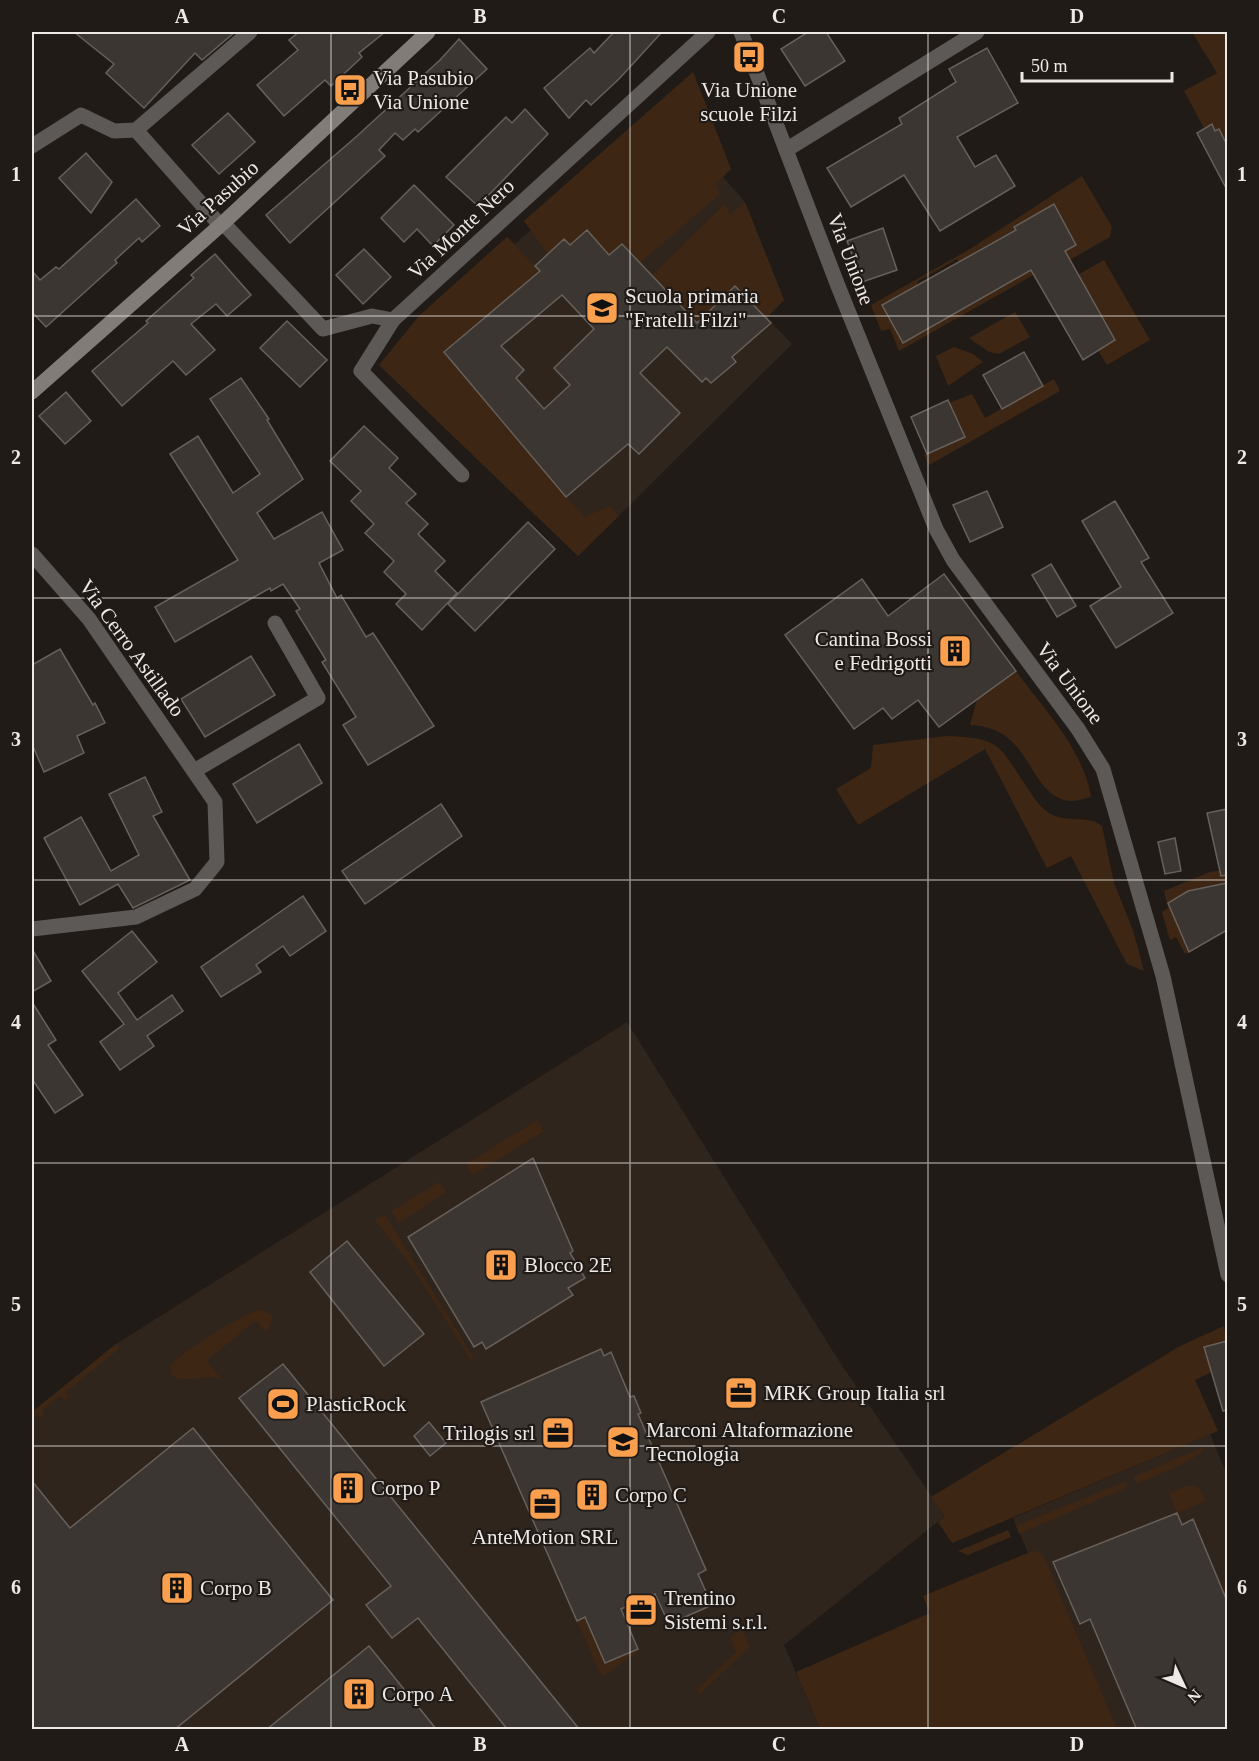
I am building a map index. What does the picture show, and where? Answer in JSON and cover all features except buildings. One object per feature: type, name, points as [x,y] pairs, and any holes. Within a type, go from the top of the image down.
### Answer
[{"type":"street","points":[[32,146],[81,115],[114,131],[136,130],[250,32]]},
{"type":"street","name":"Via Pasubio","points":[[32,392],[222,224],[428,32]]},
{"type":"street","name":"Via Monte Nero","points":[[462,475],[361,371],[393,320],[708,32]]},
{"type":"street","name":"Via Unione","points":[[741,32],[836,282],[936,529],[953,560],[1078,729],[1103,769],[1163,976],[1227,1275]]},
{"type":"street","points":[[786,150],[977,32]]},
{"type":"street","points":[[136,130],[323,329],[372,316],[393,320]]},
{"type":"street","name":"Via Cerro Astillado","points":[[32,554],[89,619],[215,802],[217,862],[195,889],[136,917],[32,929]]},
{"type":"street","points":[[194,771],[318,699],[275,623]]},
{"type":"shaded area","points":[[1192,32],[1227,32],[1227,190],[1197,133],[1204,128],[1184,91],[1217,73]]},
{"type":"shaded area","name":"Scuola primaria \"Fratelli Filzi\"","points":[[693,72],[731,169],[723,177],[745,202],[784,300],[767,318],[792,344],[578,556],[379,365],[420,315],[507,237],[515,244],[531,230],[524,221]]},
{"type":"shaded area","points":[[693,72],[731,169],[716,183],[720,194],[640,263],[622,244],[609,255],[570,245],[563,239],[548,254],[524,221]]},
{"type":"shaded area","points":[[1082,176],[1112,227],[1110,237],[1038,278],[1035,274],[899,351],[890,329],[881,331],[871,305],[970,249]],"holes":[[[1054,204],[1075,245],[1000,288],[978,250]],[[957,259],[979,300],[903,343],[918,281]]]},
{"type":"shaded area","points":[[745,202],[784,300],[766,318],[734,286],[697,323],[651,276],[725,204],[730,215]]},
{"type":"shaded area","points":[[507,237],[540,271],[444,352],[584,517],[610,506],[619,516],[578,556],[379,365],[420,315]]},
{"type":"shaded area","points":[[1104,260],[1150,340],[1107,365],[1098,350],[1115,339],[1078,275]]},
{"type":"shaded area","points":[[1015,312],[1030,337],[999,354],[989,352],[969,338]]},
{"type":"shaded area","points":[[954,347],[973,354],[983,362],[948,386],[936,356]]},
{"type":"shaded area","points":[[1054,379],[1060,391],[929,465],[924,455],[965,437],[949,403],[972,394],[985,418]]},
{"type":"shaded area","points":[[1016,671],[1071,746],[1087,780],[1091,797],[1067,801],[1052,793],[1042,784],[1017,746],[1005,736],[990,728],[970,725],[977,699]]},
{"type":"shaded area","points":[[946,736],[989,742],[1004,754],[1046,811],[1062,818],[1090,820],[1102,826],[1114,883],[1133,930],[1144,971],[1127,964],[1071,856],[1047,868],[985,749],[858,825],[836,789],[871,768],[873,745]]},
{"type":"shaded area","points":[[1227,869],[1227,884],[1188,891],[1168,903],[1189,952],[1185,954],[1176,937],[1170,940],[1162,912],[1168,908],[1164,891],[1210,872]]},
{"type":"shaded area","points":[[627,1022],[839,1361],[945,1516],[784,1645],[820,1729],[32,1730],[32,1412],[116,1344]]},
{"type":"shaded area","points":[[537,1120],[544,1131],[473,1175],[466,1164]]},
{"type":"shaded area","points":[[439,1182],[446,1192],[399,1223],[391,1211]]},
{"type":"shaded area","points":[[385,1215],[474,1358],[471,1360],[412,1267],[375,1220]]},
{"type":"shaded area","points":[[262,1310],[272,1315],[267,1332],[255,1321],[207,1361],[222,1380],[210,1377],[184,1379],[172,1376],[170,1366],[187,1351],[229,1324]]},
{"type":"shaded area","points":[[1224,1326],[1227,1341],[1205,1348],[1212,1372],[1195,1380],[1218,1431],[952,1543],[938,1522],[945,1516],[931,1497],[1180,1346]]},
{"type":"shaded area","points":[[116,1344],[119,1349],[66,1392],[69,1396],[64,1400],[60,1396],[42,1411],[44,1415],[40,1418],[37,1415],[32,1420],[32,1412]]},
{"type":"shaded area","points":[[1210,1434],[1227,1475],[1227,1729],[1104,1729],[1013,1518]]},
{"type":"shaded area","points":[[1203,1447],[1204,1451],[1182,1465],[1136,1484],[1133,1477]]},
{"type":"shaded area","points":[[1126,1481],[1128,1487],[1019,1534],[1016,1526]]},
{"type":"shaded area","points":[[1189,1485],[1199,1488],[1206,1501],[1177,1513],[1169,1493]]},
{"type":"shaded area","points":[[1008,1530],[1011,1537],[968,1555],[958,1551]]},
{"type":"shaded area","points":[[1035,1550],[1043,1555],[1117,1729],[820,1729],[796,1672],[930,1613],[923,1596]]},
{"type":"shaded area","points":[[585,1617],[605,1663],[643,1648],[602,1677],[577,1621]]},
{"type":"shaded area","points":[[741,1629],[750,1646],[699,1695],[697,1690],[736,1652],[730,1637]]},
{"type":"place","name":"Via Unione scuole Filzi","points":[[749,57]]},
{"type":"place","name":"Via Pasubio Via Unione","points":[[350,90]]},
{"type":"place","name":"Scuola primaria \"Fratelli Filzi\"","points":[[602,308]]},
{"type":"place","name":"Cantina Bossi e Fedrigotti","points":[[955,651]]},
{"type":"place","name":"Blocco 2E","points":[[501,1265]]},
{"type":"place","name":"MRK Group Italia srl","points":[[741,1393]]},
{"type":"place","name":"PlasticRock","points":[[283,1404]]},
{"type":"place","name":"Trilogis srl","points":[[558,1433]]},
{"type":"place","name":"Marconi Altaformazione Tecnologia","points":[[623,1442]]},
{"type":"place","name":"Corpo P","points":[[348,1488]]},
{"type":"place","name":"Corpo C","points":[[592,1495]]},
{"type":"place","name":"AnteMotion SRL","points":[[545,1504]]},
{"type":"place","name":"Corpo B","points":[[177,1588]]},
{"type":"place","name":"Trentino Sistemi s.r.l.","points":[[641,1610]]},
{"type":"place","name":"Corpo A","points":[[359,1694]]}]
